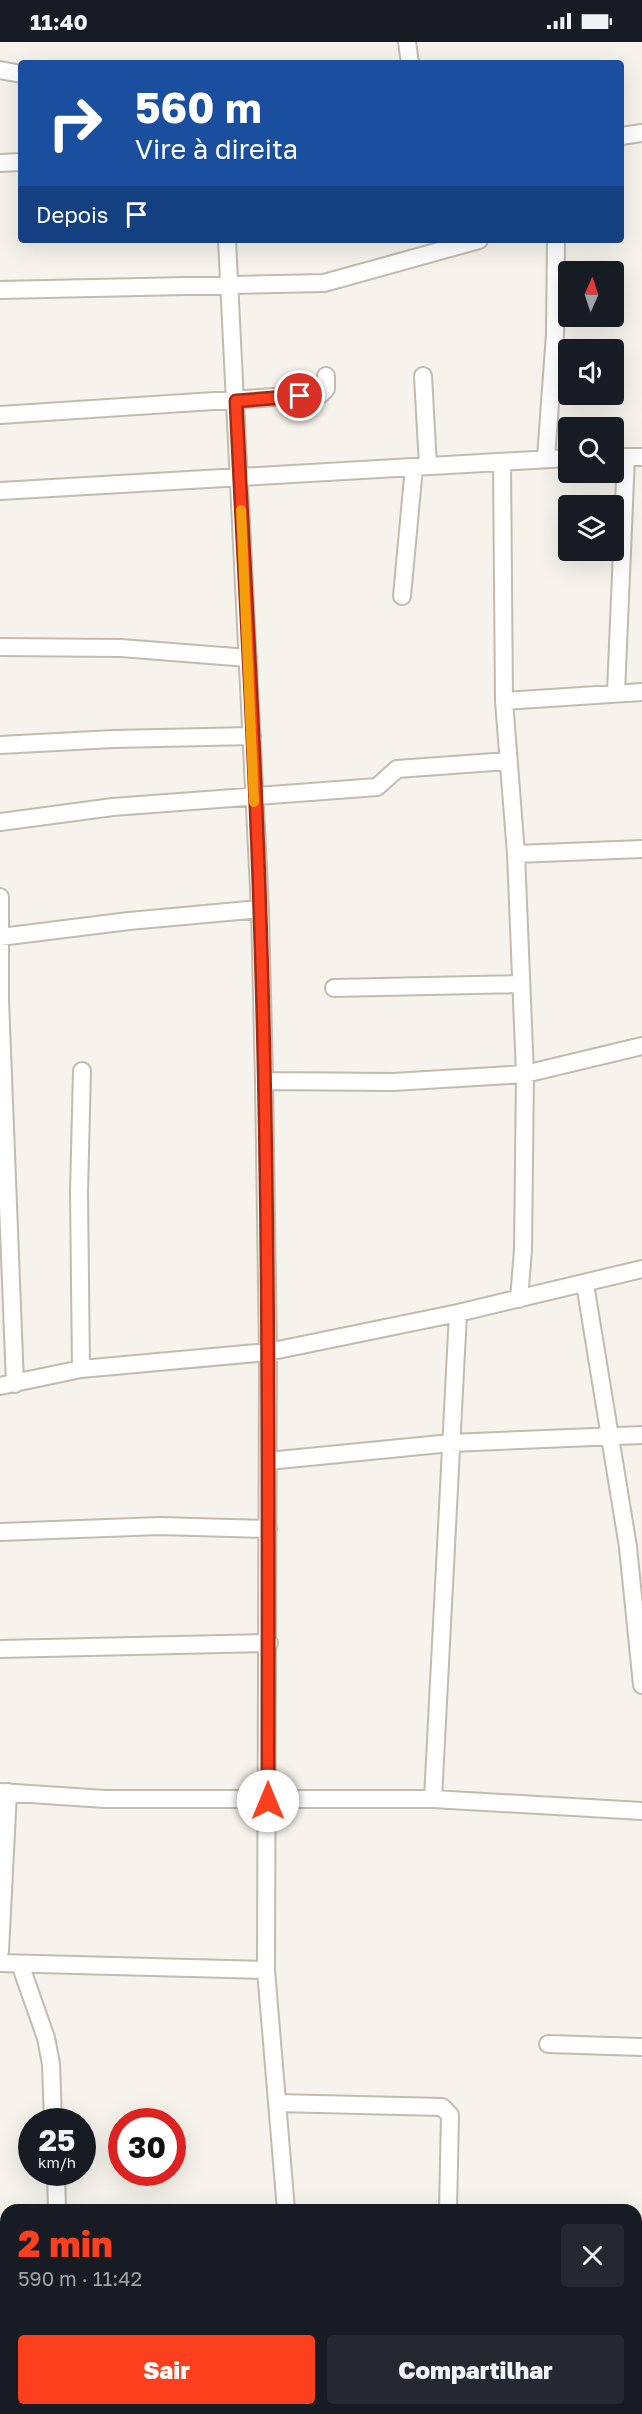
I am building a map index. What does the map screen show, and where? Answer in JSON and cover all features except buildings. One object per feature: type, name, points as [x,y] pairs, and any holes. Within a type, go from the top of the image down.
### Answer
[{"type":"street","points":[[407,42],[410,60]]},
{"type":"street","points":[[0,70],[18,73]]},
{"type":"street","points":[[624,136],[642,133]]},
{"type":"street","points":[[0,163],[18,162]]},
{"type":"street","points":[[227,243],[260,909],[268,1352],[269,1643],[266,1970],[285,2204]]},
{"type":"street","points":[[0,290],[324,283],[468,243]]},
{"type":"street","points":[[546,458],[555,334],[556,243]]},
{"type":"street","points":[[0,415],[321,394],[326,389],[326,376]]},
{"type":"street","points":[[402,596],[421,466],[423,376]]},
{"type":"street","points":[[616,692],[627,457]]},
{"type":"street","points":[[0,491],[558,458]]},
{"type":"street","points":[[502,462],[504,701],[516,854],[525,1074],[523,1250],[519,1299]]},
{"type":"street","points":[[0,647],[121,648],[249,658]]},
{"type":"street","points":[[504,701],[642,692]]},
{"type":"street","points":[[0,745],[113,739],[252,736]]},
{"type":"street","points":[[0,822],[113,807],[377,787],[397,769],[508,761]]},
{"type":"street","points":[[516,854],[642,849]]},
{"type":"street","points":[[0,897],[7,1385],[81,1369],[268,1352],[458,1313],[642,1269]]},
{"type":"street","points":[[0,937],[129,921],[260,909]]},
{"type":"street","points":[[334,988],[520,984]]},
{"type":"street","points":[[264,1081],[393,1082],[525,1074],[642,1046]]},
{"type":"street","points":[[81,1369],[79,1192],[82,1071]]},
{"type":"street","points":[[585,1284],[608,1437],[628,1547],[642,1685]]},
{"type":"street","points":[[433,1799],[458,1313]]},
{"type":"street","points":[[268,1461],[451,1443],[642,1435]]},
{"type":"street","points":[[0,1532],[160,1526],[268,1529]]},
{"type":"street","points":[[0,1649],[269,1643]]},
{"type":"street","points":[[0,1952],[4,1792],[105,1799],[268,1801],[433,1799],[642,1811]]},
{"type":"street","points":[[0,1963],[266,1970]]},
{"type":"street","points":[[20,1964],[46,2038],[51,2064],[53,2108]]},
{"type":"street","points":[[548,2044],[642,2047]]},
{"type":"street","points":[[277,2103],[442,2107],[450,2115],[448,2204]]},
{"type":"street","points":[[56,2186],[57,2204]]},
{"type":"slow traffic","points":[[241,510],[254,802]]},
{"type":"route","points":[[268,1801],[268,1352],[264,1081],[260,909],[236,401],[300,396]]}]
